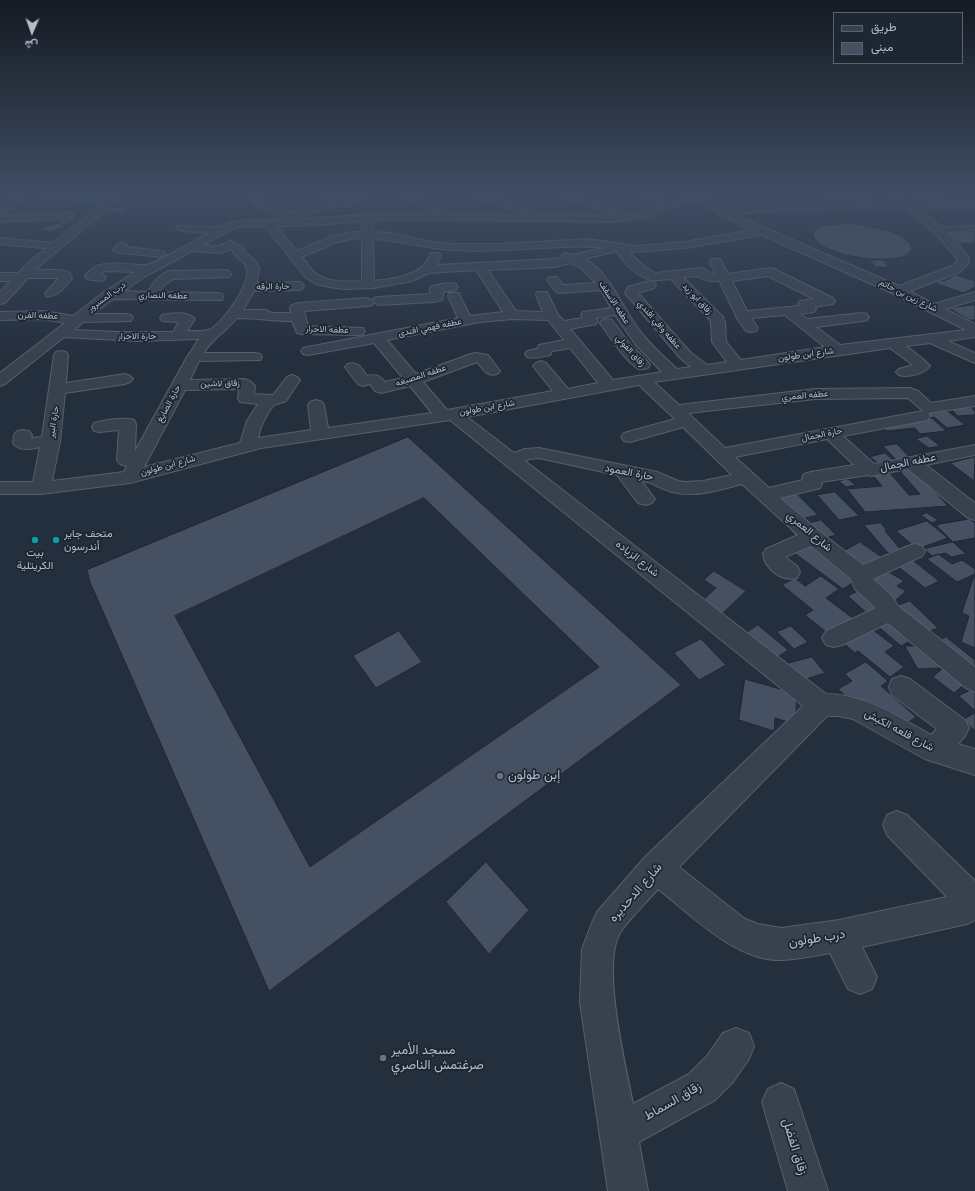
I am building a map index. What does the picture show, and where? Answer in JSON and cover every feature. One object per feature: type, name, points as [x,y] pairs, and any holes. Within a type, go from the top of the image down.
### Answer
[{"type":"street","points":[[0,300],[23,275],[53,247]]},
{"type":"street","points":[[122,247],[119,250],[169,252]]},
{"type":"street","name":"حارة الصايغ","points":[[190,247],[221,250],[227,247]]},
{"type":"street","name":"درب المسرور","points":[[0,381],[104,299],[150,269],[169,252],[190,247]]},
{"type":"street","name":"حارة الصايغ","points":[[130,476],[202,344],[224,325],[233,314],[249,287],[254,274],[253,268],[251,264],[238,252],[238,249],[235,247]]},
{"type":"street","points":[[287,247],[310,275],[323,282],[344,285],[368,284],[405,279],[416,276],[429,269],[554,263],[621,248]]},
{"type":"street","points":[[295,256],[316,247]]},
{"type":"street","points":[[367,247],[368,284]]},
{"type":"street","points":[[429,269],[435,256],[431,247]]},
{"type":"street","points":[[452,247],[472,248],[498,247]]},
{"type":"street","name":"عطفه الاسقف","points":[[548,247],[551,250],[587,266],[604,286],[618,311],[637,338],[674,374]]},
{"type":"street","points":[[615,247],[635,249],[668,247]]},
{"type":"street","name":"شارع زين بن حاتم","points":[[815,247],[975,329]]},
{"type":"street","points":[[899,291],[956,269],[962,264],[964,251],[958,247]]},
{"type":"street","points":[[621,248],[626,257],[637,267],[653,286],[673,274],[702,272],[708,278],[719,278],[770,272],[828,301],[805,304],[809,309],[788,311],[747,322],[718,320]]},
{"type":"street","points":[[716,262],[719,278],[747,322]]},
{"type":"street","points":[[34,264],[60,264],[54,271]]},
{"type":"street","points":[[514,265],[523,277]]},
{"type":"street","points":[[479,266],[512,315]]},
{"type":"street","points":[[100,277],[91,276],[101,268],[132,267],[150,269]]},
{"type":"street","points":[[0,277],[61,274],[66,276],[66,278],[51,293]]},
{"type":"street","points":[[152,296],[157,285],[170,274],[225,274]]},
{"type":"street","name":"زقاق ابو زيد","points":[[673,274],[718,320],[720,325],[718,340],[721,346],[738,365]]},
{"type":"street","points":[[553,280],[560,289],[604,286]]},
{"type":"street","name":"حارة الرقه","points":[[249,287],[298,286]]},
{"type":"street","name":"عطفه وافي افندي","points":[[653,286],[631,291],[685,355],[704,370]]},
{"type":"street","points":[[298,312],[373,302],[419,320],[437,298],[436,289],[453,292],[466,321]]},
{"type":"street","name":"عطفه النصاري","points":[[104,299],[152,296],[169,307],[217,297]]},
{"type":"street","points":[[933,308],[975,296]]},
{"type":"street","points":[[564,299],[543,298],[556,321],[609,386]]},
{"type":"street","points":[[104,299],[122,305]]},
{"type":"street","points":[[169,307],[188,319],[177,336]]},
{"type":"street","name":"عطفه فهمي افندى","points":[[308,351],[378,338],[419,320],[466,321],[512,315],[556,321],[591,321],[588,315],[618,311]]},
{"type":"street","points":[[788,311],[837,350]]},
{"type":"street","name":"عطفه الاحرار","points":[[233,314],[265,314],[268,317],[298,312],[302,330],[329,332],[364,324],[397,325]]},
{"type":"street","name":"عطفه الفرن","points":[[0,316],[44,315],[78,319],[126,318]]},
{"type":"street","points":[[804,324],[862,317]]},
{"type":"street","name":"زقاق الفولي","points":[[607,323],[649,379]]},
{"type":"street","name":"حارة الاحرار","points":[[62,333],[114,337],[212,334]]},
{"type":"street","name":"شارع ابن طولون","points":[[0,488],[41,488],[130,476],[248,446],[448,415],[674,374],[837,350],[975,333]]},
{"type":"street","points":[[105,350],[114,337]]},
{"type":"street","name":"شارع الزياده","points":[[378,338],[414,380],[448,415],[512,461],[821,705]]},
{"type":"street","points":[[932,338],[975,359]]},
{"type":"street","points":[[564,394],[536,360],[545,352],[544,348],[573,343]]},
{"type":"street","points":[[893,343],[922,366],[917,369],[904,372]]},
{"type":"street","name":"حارة البير","points":[[41,488],[51,441],[59,389],[61,355]]},
{"type":"street","points":[[194,357],[255,357]]},
{"type":"street","name":"عطفه المصبغه","points":[[353,367],[362,381],[374,379],[381,388],[414,380],[476,357],[483,358],[492,371]]},
{"type":"street","points":[[59,389],[125,379]]},
{"type":"street","name":"شارع العمري","points":[[649,379],[681,416],[765,495],[813,537],[861,575],[863,583],[884,601],[890,612],[975,681]]},
{"type":"street","points":[[248,446],[254,422],[260,410],[270,400],[280,398],[292,380]]},
{"type":"street","name":"زقاق لاشين","points":[[179,385],[244,384],[247,386],[245,399],[270,400]]},
{"type":"street","name":"عطفه العمري","points":[[630,437],[681,416],[792,396],[844,393],[913,394],[925,407],[926,412]]},
{"type":"street","name":"حارة الجمال","points":[[722,454],[975,402]]},
{"type":"street","points":[[316,405],[320,434]]},
{"type":"street","points":[[100,427],[128,424],[126,460],[139,460]]},
{"type":"street","name":"عطفه الجمال","points":[[830,433],[869,469],[873,470],[975,450]]},
{"type":"street","points":[[23,435],[22,444],[51,441]]},
{"type":"street","name":"حارة العمود","points":[[512,461],[525,454],[539,453],[625,473],[657,478],[675,487],[686,488],[698,488],[746,477]]},
{"type":"street","points":[[911,462],[975,512]]},
{"type":"street","points":[[765,495],[813,484],[814,482],[810,478],[869,469]]},
{"type":"street","points":[[625,473],[645,499]]},
{"type":"street","points":[[788,572],[774,559],[773,554],[813,537]]},
{"type":"street","points":[[861,575],[915,551]]},
{"type":"street","points":[[834,638],[890,612]]},
{"type":"street","points":[[901,687],[956,728],[934,750]]},
{"type":"street","name":"شارع قلعه الكبش","points":[[821,705],[838,705],[858,709],[934,750],[975,762]]},
{"type":"street","name":"شارع الدحديره","points":[[628,1191],[597,1002],[598,949],[608,923],[656,868],[821,705]]},
{"type":"street","points":[[897,825],[975,904]]},
{"type":"street","name":"درب طولون","points":[[656,868],[734,930],[757,940],[781,944],[839,936],[967,908],[975,904]]},
{"type":"street","points":[[839,936],[860,977]]},
{"type":"street","name":"زقاق السماط","points":[[618,1133],[702,1087],[720,1069],[736,1046]]},
{"type":"street","name":"زقاق الفضل","points":[[781,1102],[808,1191]]},
{"type":"building","points":[[824,247],[911,247],[912,249],[907,255],[902,257],[871,259],[846,255]]},
{"type":"building","points":[[870,260],[883,260],[889,267],[876,267]]},
{"type":"building","points":[[956,275],[975,281],[975,287],[964,293],[935,283],[941,280],[944,281]]},
{"type":"building","points":[[975,305],[975,320],[969,320],[949,308]]},
{"type":"building","points":[[965,402],[975,411],[975,415],[958,416],[945,403]]},
{"type":"building","points":[[944,408],[965,425],[947,428],[934,417],[923,419],[916,412]]},
{"type":"building","points":[[932,418],[946,431],[920,434],[915,428],[887,431],[876,420],[892,423]]},
{"type":"building","points":[[927,436],[940,446],[929,448],[916,439]]},
{"type":"building","name":"إبن طولون","points":[[408,437],[681,685],[269,991],[90,582],[87,570]],"holes":[[[424,498],[599,667],[310,867],[175,616]]]},
{"type":"building","points":[[897,444],[913,461],[898,462],[883,446]]},
{"type":"building","points":[[885,453],[894,461],[879,464],[870,457]]},
{"type":"building","points":[[975,457],[974,481],[950,463],[961,460]]},
{"type":"building","points":[[913,468],[948,506],[865,512],[847,489],[882,486],[871,473],[889,472],[909,495],[920,494],[898,469]]},
{"type":"building","points":[[848,479],[856,485],[846,487],[839,481]]},
{"type":"building","points":[[791,488],[818,515],[784,523],[756,495]]},
{"type":"building","points":[[835,492],[859,516],[839,520],[817,495]]},
{"type":"building","points":[[927,513],[938,520],[932,523],[921,515]]},
{"type":"building","points":[[970,519],[975,523],[975,538],[953,542],[936,525]]},
{"type":"building","points":[[821,520],[836,535],[822,539],[800,540],[789,529]]},
{"type":"building","points":[[927,521],[948,538],[917,549],[896,531]]},
{"type":"building","points":[[881,523],[887,531],[885,531],[902,551],[888,553],[864,525]]},
{"type":"building","points":[[810,542],[860,578],[843,589],[793,552]]},
{"type":"building","points":[[860,542],[883,558],[861,571],[839,554]]},
{"type":"building","points":[[953,542],[966,554],[951,557],[946,553],[932,556],[924,549]]},
{"type":"building","points":[[938,554],[952,564],[962,560],[975,569],[975,574],[957,582],[927,559]]},
{"type":"building","points":[[910,558],[939,581],[925,588],[896,565]]},
{"type":"building","points":[[880,567],[904,581],[897,586],[906,591],[895,601],[863,581]]},
{"type":"building","points":[[714,571],[746,591],[721,615],[701,602],[716,588],[704,580]]},
{"type":"building","points":[[821,576],[839,589],[826,598],[854,619],[830,635],[805,615],[813,610],[782,585],[795,578],[805,586]]},
{"type":"building","points":[[974,577],[975,648],[961,642],[969,616],[962,613]]},
{"type":"building","points":[[863,589],[885,608],[870,616],[848,596]]},
{"type":"building","points":[[910,601],[938,628],[919,635],[891,608]]},
{"type":"building","points":[[889,615],[917,637],[901,646],[874,623]]},
{"type":"building","points":[[758,625],[788,650],[767,664],[738,638]]},
{"type":"building","points":[[791,626],[808,642],[794,649],[777,632]]},
{"type":"building","points":[[868,626],[894,646],[885,652],[904,667],[890,677],[858,651],[855,653],[842,642]]},
{"type":"building","points":[[399,631],[422,662],[376,688],[353,656]]},
{"type":"building","points":[[946,637],[975,660],[975,677],[934,643]]},
{"type":"building","points":[[701,639],[726,665],[699,680],[674,653]]},
{"type":"building","points":[[905,646],[929,646],[942,668],[918,669]]},
{"type":"building","points":[[812,657],[825,673],[787,685],[775,667]]},
{"type":"building","points":[[866,662],[888,681],[881,686],[916,717],[888,736],[838,689],[852,681],[845,674]]},
{"type":"building","points":[[949,663],[971,679],[954,693],[933,677]]},
{"type":"building","points":[[745,679],[797,694],[795,724],[775,718],[774,731],[739,720]]},
{"type":"building","points":[[975,688],[975,711],[959,696]]},
{"type":"building","points":[[975,713],[975,731],[963,720]]},
{"type":"building","points":[[486,862],[529,910],[489,954],[446,902]]},
{"type":"place","name":"بيت الكريتلية","points":[[35,540]]},
{"type":"place","name":"متحف جاير أندرسون","points":[[56,540]]},
{"type":"place","name":"إبن طولون","points":[[500,776]]},
{"type":"place","name":"مسجد الأمير صرغتمش الناصري","points":[[383,1058]]}]
